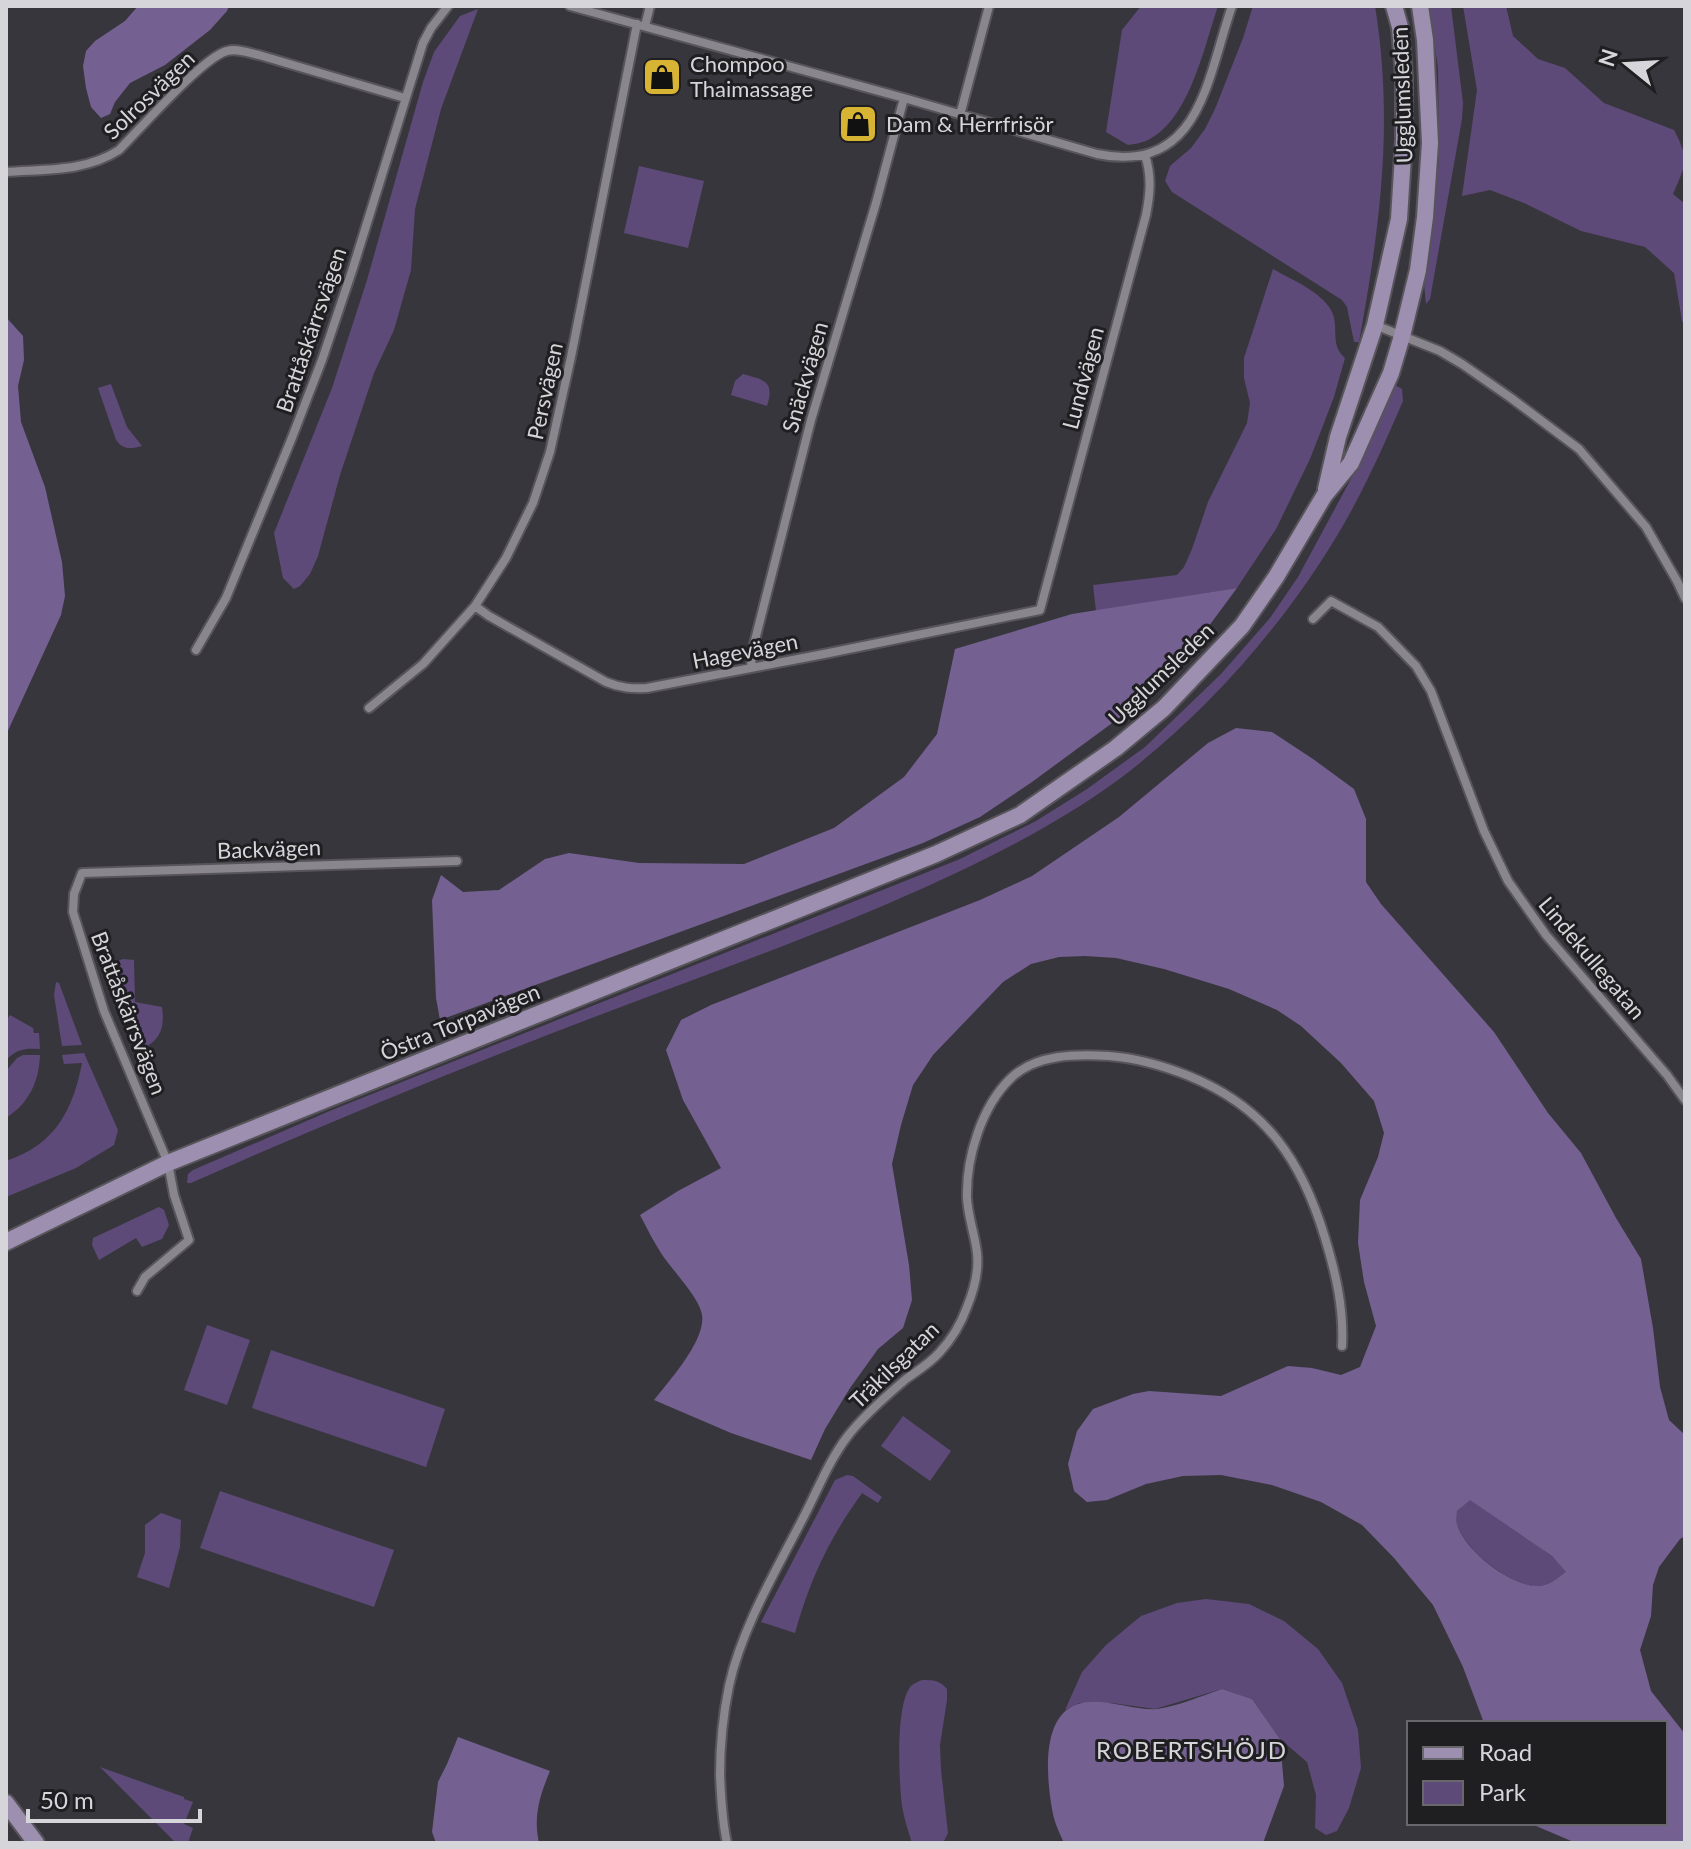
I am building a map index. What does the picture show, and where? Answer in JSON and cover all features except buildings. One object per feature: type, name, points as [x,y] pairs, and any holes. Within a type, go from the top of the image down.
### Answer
[{"type":"street","points":[[432,6],[440,14]]},
{"type":"street","name":"Brattåskärrsvägen","points":[[196,650],[226,598],[317,374],[423,43],[448,6]]},
{"type":"street","points":[[570,6],[1097,154],[1131,158],[1158,151],[1193,119],[1232,6]]},
{"type":"street","name":"Persvägen","points":[[369,708],[423,664],[475,606],[501,568],[533,503],[550,452],[641,25],[650,6]]},
{"type":"street","points":[[960,115],[989,6]]},
{"type":"street","name":"Ugglumsleden","points":[[1324,496],[1338,437],[1375,325],[1399,219],[1404,77],[1400,27],[1394,6]]},
{"type":"street","name":"Ugglumsleden","points":[[936,854],[1020,815],[1116,748],[1164,708],[1242,626],[1276,577],[1324,496],[1351,463],[1391,373],[1418,270],[1430,143],[1425,40],[1420,6]]},
{"type":"street","name":"Solrosvägen","points":[[6,172],[87,166],[104,160],[119,150],[197,70],[227,51],[259,55],[405,98]]},
{"type":"street","name":"Snäckvägen","points":[[751,668],[752,652],[811,420],[904,98]]},
{"type":"street","name":"Lundvägen","points":[[1040,610],[1146,215],[1150,172],[1145,155]]},
{"type":"street","points":[[1375,325],[1440,351],[1479,375],[1579,449],[1646,527],[1685,598]]},
{"type":"street","name":"Lindekullegatan","points":[[1313,619],[1331,601],[1378,627],[1416,666],[1431,691],[1484,831],[1508,881],[1546,935],[1685,1100]]},
{"type":"street","name":"Hagevägen","points":[[475,606],[606,682],[620,687],[647,688],[1040,610]]},
{"type":"street","name":"Östra Torpavägen","points":[[6,1242],[168,1163],[936,854]]},
{"type":"street","name":"Backvägen","points":[[82,873],[457,861]]},
{"type":"street","name":"Brattåskärrsvägen","points":[[82,873],[74,894],[73,912],[104,1011],[168,1163],[174,1195],[189,1240],[145,1277],[137,1291]]},
{"type":"street","name":"Träkilsgatan","points":[[727,1843],[720,1746],[730,1682],[751,1621],[847,1436],[880,1403],[938,1355],[956,1330],[976,1279],[977,1253],[967,1199],[972,1156],[977,1136],[995,1097],[1021,1070],[1045,1060],[1074,1055],[1141,1061],[1204,1082],[1253,1112],[1288,1152],[1319,1219],[1339,1293],[1344,1326],[1342,1346]]},
{"type":"street","points":[[6,1803],[36,1843]]},
{"type":"green space","points":[[1141,6],[1218,6],[1193,82],[1173,118],[1146,141],[1128,145],[1106,132],[1122,30]]},
{"type":"green space","points":[[1253,6],[1375,6],[1383,92],[1382,175],[1359,342],[1354,342],[1347,307],[1342,300],[1172,192],[1165,181],[1170,166],[1191,148],[1205,129]]},
{"type":"green space","points":[[1429,6],[1451,6],[1463,103],[1430,299],[1426,304],[1424,284],[1439,161],[1438,68]]},
{"type":"green space","points":[[1463,6],[1506,6],[1513,36],[1538,59],[1565,68],[1604,103],[1674,130],[1684,156],[1673,194],[1685,204],[1685,325],[1674,273],[1645,247],[1581,231],[1490,190],[1462,196],[1477,90]]},
{"type":"green space","points":[[478,9],[441,109],[415,209],[411,270],[394,330],[374,373],[340,475],[318,556],[310,574],[294,589],[283,578],[274,533],[332,388],[434,52],[460,16]]},
{"type":"green space","points":[[639,166],[704,181],[688,248],[624,233]]},
{"type":"green space","points":[[1273,269],[1305,286],[1326,303],[1334,316],[1337,347],[1345,358],[1310,459],[1276,529],[1237,588],[1096,611],[1093,585],[1177,575],[1184,567],[1208,502],[1247,423],[1250,403],[1244,378],[1244,358]]},
{"type":"green space","points":[[743,374],[766,383],[770,391],[767,406],[731,395],[735,381]]},
{"type":"green space","points":[[111,384],[127,427],[142,446],[128,448],[116,440],[98,388]]},
{"type":"green space","points":[[1395,385],[1402,389],[1403,401],[1374,466],[1341,529],[1295,599],[1242,665],[1182,727],[1096,796],[1002,851],[893,901],[472,1065],[187,1183],[188,1174],[193,1170],[332,1110],[960,859],[1036,821],[1087,789],[1145,747],[1221,674],[1270,618],[1298,577],[1359,464]]},
{"type":"green space","points":[[123,959],[134,960],[135,1002],[162,1007],[160,1031],[154,1041],[144,1048],[111,973],[110,964]]},
{"type":"green space","points":[[56,982],[82,1045],[62,1046],[54,995]]},
{"type":"green space","points":[[10,1015],[33,1028],[34,1033],[39,1033],[40,1049],[22,1050],[6,1060],[6,1021]]},
{"type":"green space","points":[[84,1053],[118,1130],[114,1145],[76,1168],[6,1197],[6,1161],[37,1146],[49,1135],[59,1124],[73,1096],[82,1063],[64,1064],[62,1055]]},
{"type":"green space","points":[[23,1055],[40,1055],[38,1074],[27,1099],[6,1118],[6,1071]]},
{"type":"green space","points":[[159,1207],[164,1210],[169,1225],[162,1239],[142,1247],[136,1238],[99,1260],[92,1245],[93,1238]]},
{"type":"green space","points":[[207,1325],[250,1340],[227,1405],[184,1390]]},
{"type":"green space","points":[[271,1350],[445,1409],[426,1467],[252,1408]]},
{"type":"green space","points":[[903,1416],[951,1451],[930,1481],[881,1446]]},
{"type":"green space","points":[[847,1475],[882,1497],[878,1503],[862,1493],[850,1510],[822,1560],[795,1633],[761,1622],[835,1480]]},
{"type":"green space","points":[[220,1491],[394,1550],[374,1607],[200,1548]]},
{"type":"green space","points":[[1470,1499],[1552,1556],[1567,1572],[1546,1585],[1528,1585],[1490,1565],[1469,1544],[1457,1524],[1457,1511]]},
{"type":"green space","points":[[161,1513],[181,1520],[180,1547],[169,1588],[137,1577],[145,1553],[145,1525]]},
{"type":"green space","points":[[1206,1599],[1249,1604],[1284,1621],[1318,1649],[1342,1683],[1358,1730],[1361,1768],[1349,1808],[1337,1831],[1326,1835],[1315,1828],[1316,1795],[1307,1762],[1280,1739],[1252,1699],[1222,1689],[1155,1709],[1112,1703],[1079,1703],[1065,1710],[1082,1672],[1106,1645],[1141,1616],[1177,1603]]},
{"type":"green space","points":[[922,1680],[936,1681],[947,1689],[940,1745],[948,1833],[943,1843],[912,1843],[902,1806],[899,1744],[902,1709],[911,1686]]},
{"type":"green space","points":[[100,1767],[193,1802],[184,1824],[193,1828],[188,1843],[176,1843]]},
{"type":"shaded area","points":[[138,6],[229,6],[210,30],[165,65],[130,83],[110,114],[101,118],[91,107],[86,88],[83,66],[86,51],[95,41],[125,21]]},
{"type":"shaded area","points":[[6,317],[23,336],[24,360],[18,386],[21,422],[45,487],[62,562],[65,596],[61,615],[6,735]]},
{"type":"shaded area","points":[[1237,588],[1186,657],[1119,718],[980,817],[923,843],[440,1020],[436,998],[432,900],[441,875],[463,892],[499,890],[545,859],[569,853],[639,863],[744,864],[834,828],[904,777],[937,734],[955,649],[1072,614]]},
{"type":"shaded area","points":[[1236,728],[1272,732],[1354,789],[1366,819],[1366,882],[1381,904],[1494,1032],[1548,1113],[1581,1153],[1641,1259],[1660,1387],[1669,1420],[1685,1435],[1685,1536],[1659,1567],[1653,1585],[1651,1616],[1640,1650],[1651,1691],[1685,1734],[1685,1843],[1576,1843],[1534,1825],[1667,1825],[1667,1721],[1483,1721],[1463,1667],[1433,1605],[1362,1525],[1321,1502],[1272,1485],[1221,1475],[1183,1476],[1146,1484],[1107,1500],[1087,1502],[1074,1491],[1068,1464],[1077,1431],[1093,1409],[1149,1391],[1221,1396],[1288,1366],[1341,1375],[1360,1367],[1376,1326],[1364,1282],[1358,1243],[1360,1200],[1378,1157],[1384,1133],[1374,1101],[1341,1063],[1301,1026],[1277,1010],[1229,989],[1116,958],[1059,957],[1031,964],[1003,982],[933,1055],[913,1085],[892,1164],[912,1300],[903,1328],[878,1349],[850,1388],[825,1429],[811,1460],[731,1433],[654,1400],[693,1348],[702,1325],[702,1315],[696,1300],[661,1253],[640,1215],[721,1168],[683,1100],[666,1050],[681,1020],[711,1005],[980,900],[1032,876],[1119,817],[1208,743]],"holes":[[[1470,1500],[1552,1556],[1566,1572],[1539,1586],[1528,1585],[1503,1574],[1469,1545],[1457,1524],[1457,1511]]]},
{"type":"shaded area","points":[[1222,1689],[1252,1699],[1280,1739],[1284,1786],[1263,1843],[1064,1843],[1053,1814],[1048,1769],[1051,1736],[1065,1711],[1087,1702],[1157,1709]]},
{"type":"shaded area","points":[[458,1737],[550,1771],[538,1806],[539,1843],[436,1843],[432,1832],[438,1782]]},
{"type":"place","name":"Chompoo Thaimassage","points":[[662,77]]},
{"type":"place","name":"Dam & Herrfrisör","points":[[858,124]]},
{"type":"district","name":"ROBERTSHÖJD","points":[[1192,1751]]}]
